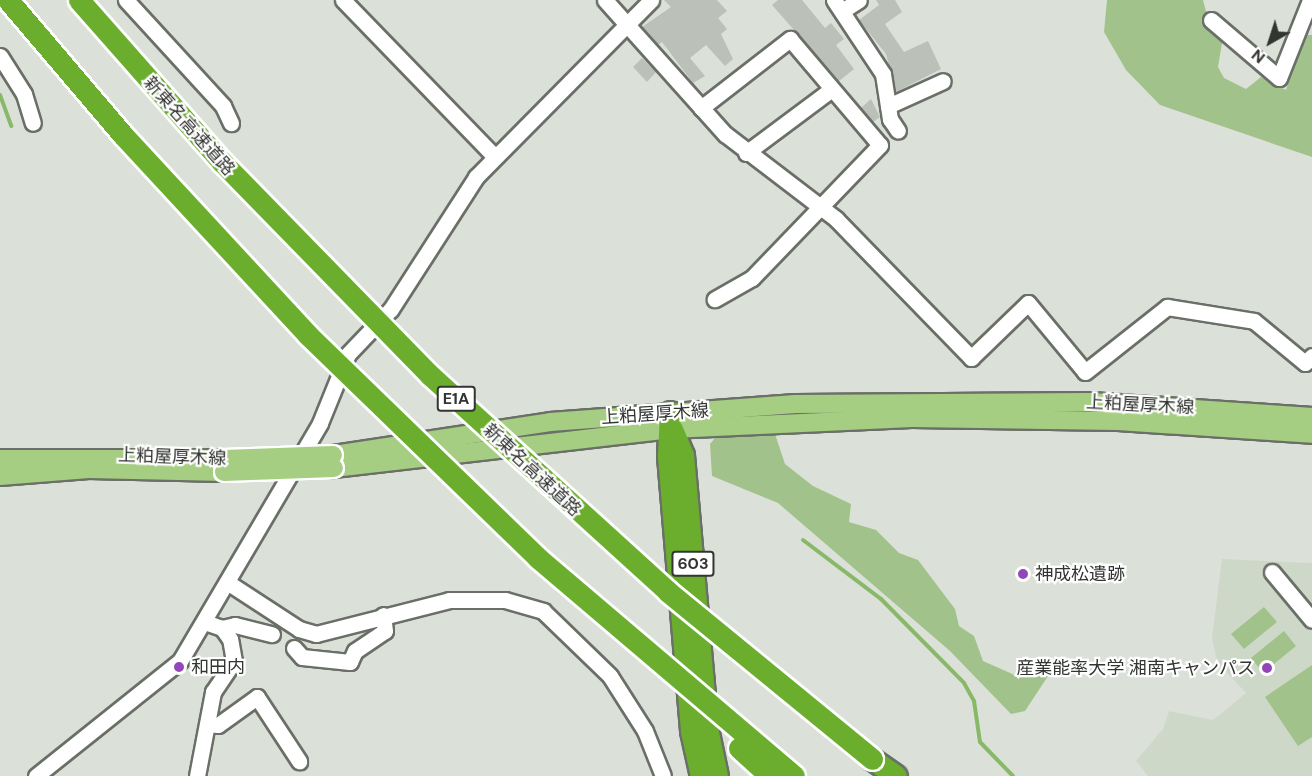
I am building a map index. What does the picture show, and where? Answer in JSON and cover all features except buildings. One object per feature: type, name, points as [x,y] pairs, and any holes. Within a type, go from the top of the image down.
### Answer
[{"type":"highway","points":[[8,0],[123,135],[308,335],[538,558],[770,776]]},
{"type":"highway","name":"新東名高速道路","points":[[79,0],[222,162],[430,375],[667,591],[894,776]]},
{"type":"highway","name":"603","points":[[670,420],[676,455],[701,776]]},
{"type":"highway","points":[[538,558],[794,776]]},
{"type":"highway","name":"603","points":[[694,673],[717,776]]},
{"type":"main road","name":"上粕屋厚木線","points":[[0,476],[88,469],[334,462],[550,422],[1312,417]]},
{"type":"main road","name":"上粕屋厚木線","points":[[1218,418],[1312,434]]},
{"type":"main road","name":"上粕屋厚木線","points":[[0,459],[224,466]]},
{"type":"street","points":[[126,0],[223,106],[231,123]]},
{"type":"street","points":[[344,0],[495,156]]},
{"type":"street","points":[[605,0],[701,108],[747,153],[820,206],[891,270],[971,358],[1028,303],[1085,372],[1167,307],[1254,321],[1305,363],[1312,356]]},
{"type":"street","points":[[36,776],[113,711],[166,676],[205,622],[320,423],[348,354],[390,309],[495,156],[651,0]]},
{"type":"street","points":[[859,0],[838,5],[883,74],[888,106],[898,131]]},
{"type":"street","points":[[1211,20],[1256,64],[1279,78],[1310,0]]},
{"type":"street","points":[[701,108],[790,39],[879,145],[752,278],[715,299]]},
{"type":"street","points":[[0,56],[24,94],[33,123]]},
{"type":"street","points":[[888,106],[943,81]]},
{"type":"street","points":[[747,153],[832,89]]},
{"type":"street","points":[[1272,572],[1312,620]]},
{"type":"street","points":[[227,582],[306,633],[450,600],[505,600],[543,611],[610,676],[645,731],[663,776]]},
{"type":"street","points":[[294,648],[302,657],[350,662],[355,651],[386,631],[383,615]]},
{"type":"street","points":[[205,622],[222,628],[235,625],[272,634]]},
{"type":"street","points":[[197,776],[213,692],[234,661],[222,628]]},
{"type":"street","points":[[208,724],[218,725],[257,698],[299,760]]},
{"type":"shaded area","name":"産業能率大学 湘南キャンパス","points":[[1222,559],[1312,563],[1312,776],[1148,776],[1136,761],[1163,729],[1169,711],[1213,720],[1246,693],[1217,662],[1212,638]]},
{"type":"green space","points":[[1107,0],[1203,0],[1209,23],[1223,37],[1218,67],[1224,78],[1246,89],[1261,77],[1286,90],[1303,35],[1312,35],[1312,157],[1160,105],[1126,70],[1104,32]]},
{"type":"green space","points":[[774,431],[785,464],[813,486],[851,504],[849,522],[876,530],[899,553],[918,560],[955,609],[959,626],[974,636],[983,661],[1019,677],[1040,661],[1050,673],[1025,711],[1011,714],[950,651],[778,503],[712,476],[710,444],[719,433]]},
{"type":"green space","points":[[1264,607],[1277,622],[1244,649],[1231,634]]},
{"type":"green space","points":[[1284,631],[1296,646],[1263,673],[1251,658]]},
{"type":"green space","points":[[1312,665],[1312,737],[1298,746],[1265,697]]},
{"type":"waterway","points":[[0,95],[11,126]]},
{"type":"waterway","points":[[803,540],[881,599],[964,683],[974,701],[980,742],[1013,776]]},
{"type":"place","name":"神成松遺跡","points":[[1023,574]]},
{"type":"place","name":"和田内","points":[[179,667]]},
{"type":"place","name":"産業能率大学 湘南キャンパス","points":[[1267,668]]}]
